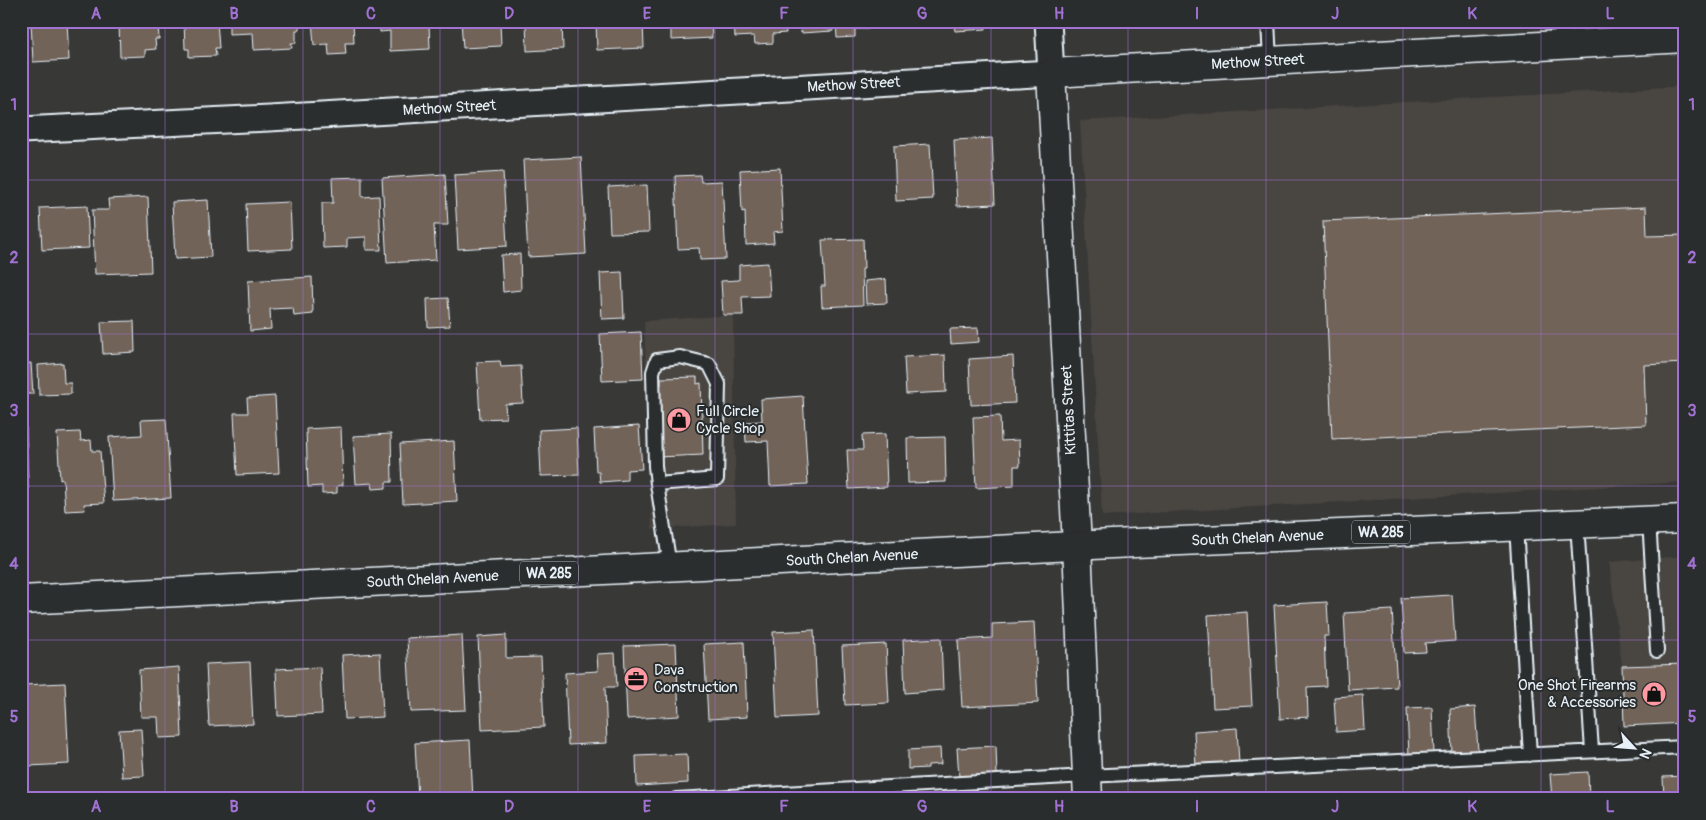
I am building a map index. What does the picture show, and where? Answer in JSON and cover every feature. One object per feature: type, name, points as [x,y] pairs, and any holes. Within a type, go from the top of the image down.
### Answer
[{"type":"main road","name":"Methow Street","points":[[1051,74],[1685,38]]},
{"type":"main road","name":"Kittitas Street","points":[[1051,74],[1077,545],[1087,788]]},
{"type":"main road","name":"South Chelan Avenue","points":[[21,600],[1077,545],[1685,519]]},
{"type":"street","name":"Kittitas Street","points":[[1048,21],[1051,74]]},
{"type":"street","name":"Methow Street","points":[[21,130],[1051,74]]},
{"type":"lane","points":[[1268,21],[1270,61]]},
{"type":"lane","points":[[657,484],[718,479],[719,384],[709,364],[680,357],[657,360],[653,372],[655,466],[657,484],[670,566]]},
{"type":"lane","points":[[1649,520],[1657,651]]},
{"type":"lane","points":[[1577,524],[1592,751]]},
{"type":"lane","points":[[1516,526],[1530,755]]},
{"type":"lane","points":[[676,799],[1087,788],[1530,755],[1685,747]]},
{"type":"shaded area","points":[[1685,86],[1685,482],[1102,516],[1080,121]]},
{"type":"shaded area","points":[[733,315],[736,524],[652,529],[644,321]]},
{"type":"shaded area","points":[[1685,556],[1685,723],[1624,726],[1622,666],[1609,562]]},
{"type":"building","points":[[31,21],[67,21],[69,60],[33,62]]},
{"type":"building","points":[[119,21],[154,21],[154,24],[158,24],[159,39],[155,39],[156,49],[145,50],[145,56],[120,57]]},
{"type":"building","points":[[184,21],[217,21],[219,48],[215,48],[216,56],[189,57],[189,49],[185,49]]},
{"type":"building","points":[[229,21],[299,21],[299,30],[296,30],[296,43],[291,43],[292,48],[254,50],[253,33],[229,34]]},
{"type":"building","points":[[312,21],[353,21],[354,43],[345,43],[346,54],[329,55],[328,44],[314,45]]},
{"type":"building","points":[[380,21],[438,21],[438,24],[429,24],[430,49],[390,51],[390,31],[380,32]]},
{"type":"building","points":[[461,21],[500,21],[501,46],[463,48]]},
{"type":"building","points":[[526,21],[562,21],[563,49],[527,51]]},
{"type":"building","points":[[596,21],[643,21],[644,48],[597,50]]},
{"type":"building","points":[[671,21],[711,21],[712,38],[671,40]]},
{"type":"building","points":[[734,21],[785,21],[786,33],[773,34],[773,43],[755,44],[754,36],[735,37]]},
{"type":"building","points":[[800,21],[832,21],[833,31],[801,33]]},
{"type":"building","points":[[836,21],[869,21],[869,29],[855,29],[855,37],[837,38]]},
{"type":"building","points":[[936,21],[986,21],[986,29],[955,31],[954,25],[936,26]]},
{"type":"building","points":[[992,138],[995,204],[957,206],[954,140]]},
{"type":"building","points":[[930,144],[933,199],[896,201],[894,146]]},
{"type":"building","points":[[581,157],[586,254],[528,257],[523,160]]},
{"type":"building","points":[[780,168],[783,231],[773,232],[774,243],[746,245],[745,211],[742,212],[740,170]]},
{"type":"building","points":[[503,172],[507,246],[458,249],[454,175]]},
{"type":"building","points":[[445,174],[448,225],[434,225],[436,260],[387,263],[382,178]]},
{"type":"building","points":[[700,175],[701,182],[722,181],[726,259],[700,260],[699,248],[678,249],[675,176]]},
{"type":"building","points":[[362,177],[362,197],[379,196],[381,250],[366,250],[366,237],[347,238],[347,247],[323,248],[322,203],[333,203],[332,178]]},
{"type":"building","points":[[647,185],[649,232],[610,233],[608,187]]},
{"type":"building","points":[[148,197],[151,272],[95,274],[92,210],[109,210],[108,199]]},
{"type":"building","points":[[208,200],[211,257],[175,259],[172,202]]},
{"type":"building","points":[[290,202],[292,249],[248,251],[246,204]]},
{"type":"building","points":[[87,206],[89,248],[42,250],[40,208]]},
{"type":"building","points":[[1646,207],[1647,236],[1685,235],[1685,363],[1644,365],[1646,425],[1332,439],[1323,221]]},
{"type":"building","points":[[863,239],[863,305],[822,307],[821,286],[825,286],[822,240]]},
{"type":"building","points":[[520,254],[521,290],[503,292],[501,255]]},
{"type":"building","points":[[768,263],[770,296],[742,297],[743,315],[723,315],[721,281],[739,280],[739,265]]},
{"type":"building","points":[[622,272],[624,318],[602,319],[600,273]]},
{"type":"building","points":[[312,277],[313,314],[294,316],[293,308],[270,309],[271,329],[250,331],[248,281]]},
{"type":"building","points":[[886,279],[887,303],[866,304],[865,281]]},
{"type":"building","points":[[448,298],[450,326],[428,327],[427,299]]},
{"type":"building","points":[[134,321],[135,352],[103,354],[101,322]]},
{"type":"building","points":[[978,328],[979,342],[951,344],[950,329]]},
{"type":"building","points":[[641,332],[643,379],[602,381],[600,334]]},
{"type":"building","points":[[945,355],[946,392],[906,394],[904,357]]},
{"type":"building","points":[[1013,356],[1015,403],[971,405],[969,359]]},
{"type":"building","points":[[500,361],[501,367],[521,366],[523,403],[505,404],[506,418],[480,419],[477,362]]},
{"type":"building","points":[[31,363],[33,394],[21,394],[21,364]]},
{"type":"building","points":[[63,363],[64,383],[71,383],[71,394],[39,395],[38,365]]},
{"type":"building","name":"Full Circle Cycle Shop","points":[[697,377],[697,384],[701,383],[703,455],[657,457],[655,385],[661,385],[661,378]]},
{"type":"building","points":[[275,396],[279,473],[237,475],[234,413],[248,413],[247,398]]},
{"type":"building","points":[[803,396],[808,484],[770,486],[768,441],[746,442],[745,422],[762,421],[761,399]]},
{"type":"building","points":[[1000,416],[1001,441],[1019,440],[1020,466],[1014,466],[1014,486],[976,488],[973,417]]},
{"type":"building","points":[[166,419],[171,498],[113,501],[109,437],[142,435],[141,420]]},
{"type":"building","points":[[639,426],[642,469],[627,470],[627,480],[600,482],[599,472],[596,472],[594,429]]},
{"type":"building","points":[[21,427],[26,427],[29,511],[21,511]]},
{"type":"building","points":[[341,427],[343,485],[337,486],[337,493],[322,494],[322,486],[308,487],[306,429]]},
{"type":"building","points":[[577,428],[579,475],[541,476],[539,430]]},
{"type":"building","points":[[80,432],[81,441],[91,440],[92,451],[100,451],[104,503],[84,504],[85,510],[65,511],[63,479],[60,480],[57,433]]},
{"type":"building","points":[[391,434],[392,482],[386,482],[386,488],[373,489],[372,483],[356,484],[353,436]]},
{"type":"building","points":[[885,434],[887,487],[849,489],[847,450],[863,450],[862,435]]},
{"type":"building","points":[[945,437],[946,482],[908,483],[907,438]]},
{"type":"building","points":[[454,441],[457,501],[403,504],[400,444]]},
{"type":"building","points":[[1452,595],[1455,641],[1425,643],[1426,652],[1404,653],[1401,598]]},
{"type":"building","points":[[1327,602],[1329,636],[1324,636],[1326,686],[1307,687],[1308,717],[1280,719],[1274,605]]},
{"type":"building","points":[[1392,610],[1397,687],[1348,690],[1344,613]]},
{"type":"building","points":[[1247,612],[1252,706],[1213,708],[1208,615]]},
{"type":"building","points":[[1034,622],[1038,703],[962,707],[958,640],[992,638],[992,624]]},
{"type":"building","points":[[814,630],[818,716],[777,718],[773,632]]},
{"type":"building","points":[[462,635],[466,710],[411,712],[407,638]]},
{"type":"building","points":[[506,635],[506,658],[541,657],[544,727],[482,730],[478,637]]},
{"type":"building","points":[[941,638],[943,690],[905,693],[903,640]]},
{"type":"building","points":[[744,642],[747,717],[708,719],[704,644]]},
{"type":"building","points":[[676,644],[679,716],[627,719],[624,646]]},
{"type":"building","points":[[886,644],[889,703],[845,705],[842,646]]},
{"type":"building","points":[[380,653],[383,717],[345,719],[342,655]]},
{"type":"building","points":[[615,653],[617,687],[605,687],[607,743],[568,745],[565,673],[598,671],[597,654]]},
{"type":"building","points":[[250,662],[253,724],[209,726],[206,664]]},
{"type":"building","name":"One Shot Firearms & Accessories","points":[[1685,664],[1685,723],[1624,726],[1622,666]]},
{"type":"building","points":[[179,667],[182,737],[159,738],[158,717],[141,717],[139,670]]},
{"type":"building","points":[[320,667],[322,714],[278,716],[276,669]]},
{"type":"building","points":[[65,683],[69,764],[28,766],[24,685]]},
{"type":"building","points":[[1363,695],[1365,730],[1336,732],[1334,697]]},
{"type":"building","points":[[1432,707],[1434,755],[1409,756],[1407,708]]},
{"type":"building","points":[[1475,707],[1478,751],[1452,753],[1450,709]]},
{"type":"building","points":[[1237,728],[1239,764],[1196,767],[1194,731]]},
{"type":"building","points":[[141,729],[144,776],[122,777],[119,730]]},
{"type":"building","points":[[470,740],[473,799],[418,799],[415,743]]},
{"type":"building","points":[[996,746],[997,775],[959,777],[957,748]]},
{"type":"building","points":[[940,748],[941,764],[928,765],[928,768],[908,769],[908,750]]},
{"type":"building","points":[[687,754],[688,783],[637,786],[636,756]]},
{"type":"building","points":[[1588,772],[1589,799],[1552,799],[1550,774]]},
{"type":"building","points":[[1685,776],[1685,799],[1664,799],[1663,777]]},
{"type":"place","name":"Full Circle Cycle Shop","points":[[679,420]]},
{"type":"place","name":"Dava Construction","points":[[636,679]]},
{"type":"place","name":"One Shot Firearms & Accessories","points":[[1654,694]]}]
